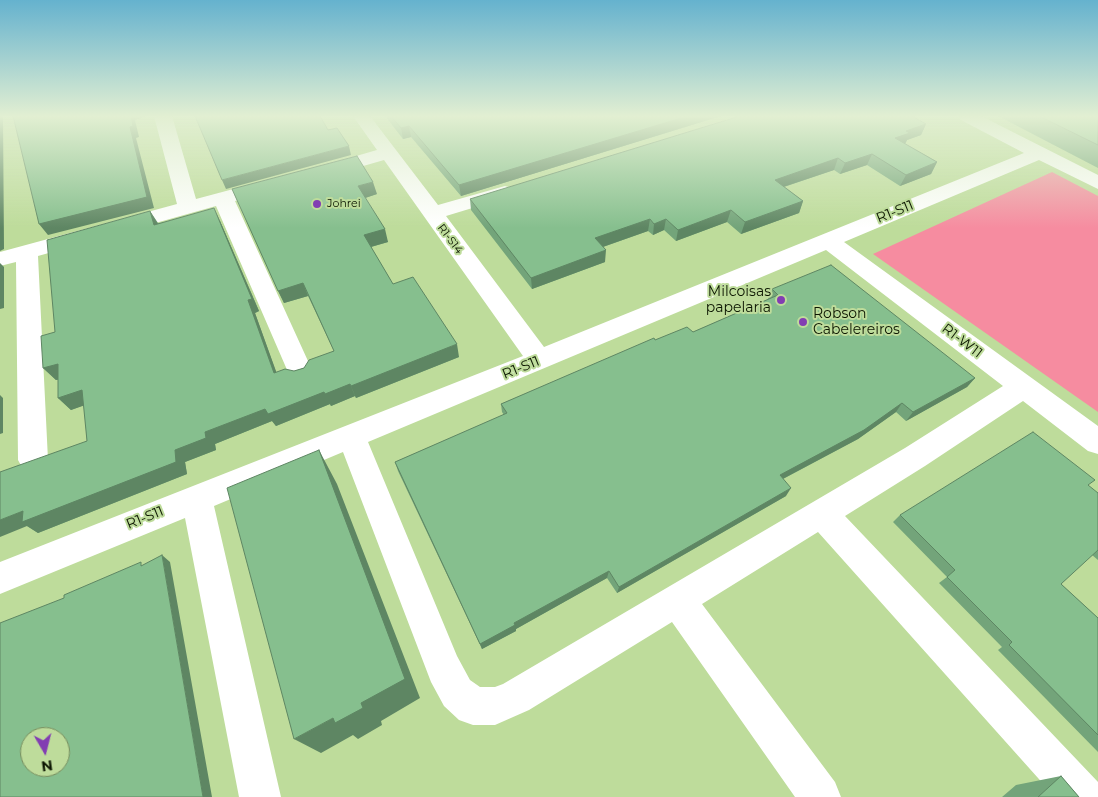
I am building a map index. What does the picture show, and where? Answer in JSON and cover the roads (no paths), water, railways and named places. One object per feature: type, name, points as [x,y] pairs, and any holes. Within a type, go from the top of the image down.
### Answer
[{"type":"street","points":[[173,153],[188,207]]},
{"type":"street","points":[[0,259],[387,153]]},
{"type":"street","name":"R1-S14","points":[[388,153],[540,360]]},
{"type":"street","points":[[1040,153],[1098,183]]},
{"type":"street","name":"R1-S11","points":[[0,578],[540,360],[1040,153]]},
{"type":"street","points":[[432,214],[524,186]]},
{"type":"street","points":[[223,198],[300,372]]},
{"type":"street","name":"R1-W11","points":[[827,240],[1098,442]]},
{"type":"street","points":[[27,252],[33,460]]},
{"type":"street","points":[[351,436],[444,669],[458,693],[473,706],[495,706],[516,697],[915,457],[1024,386]]},
{"type":"street","points":[[197,497],[260,797]]},
{"type":"street","points":[[821,513],[1083,797]]},
{"type":"street","points":[[677,599],[820,797]]},
{"type":"place","name":"Johrei","points":[[317,204]]},
{"type":"place","name":"Milcoisas papelaria","points":[[781,300]]},
{"type":"place","name":"Robson Cabelereiros","points":[[803,322]]}]
